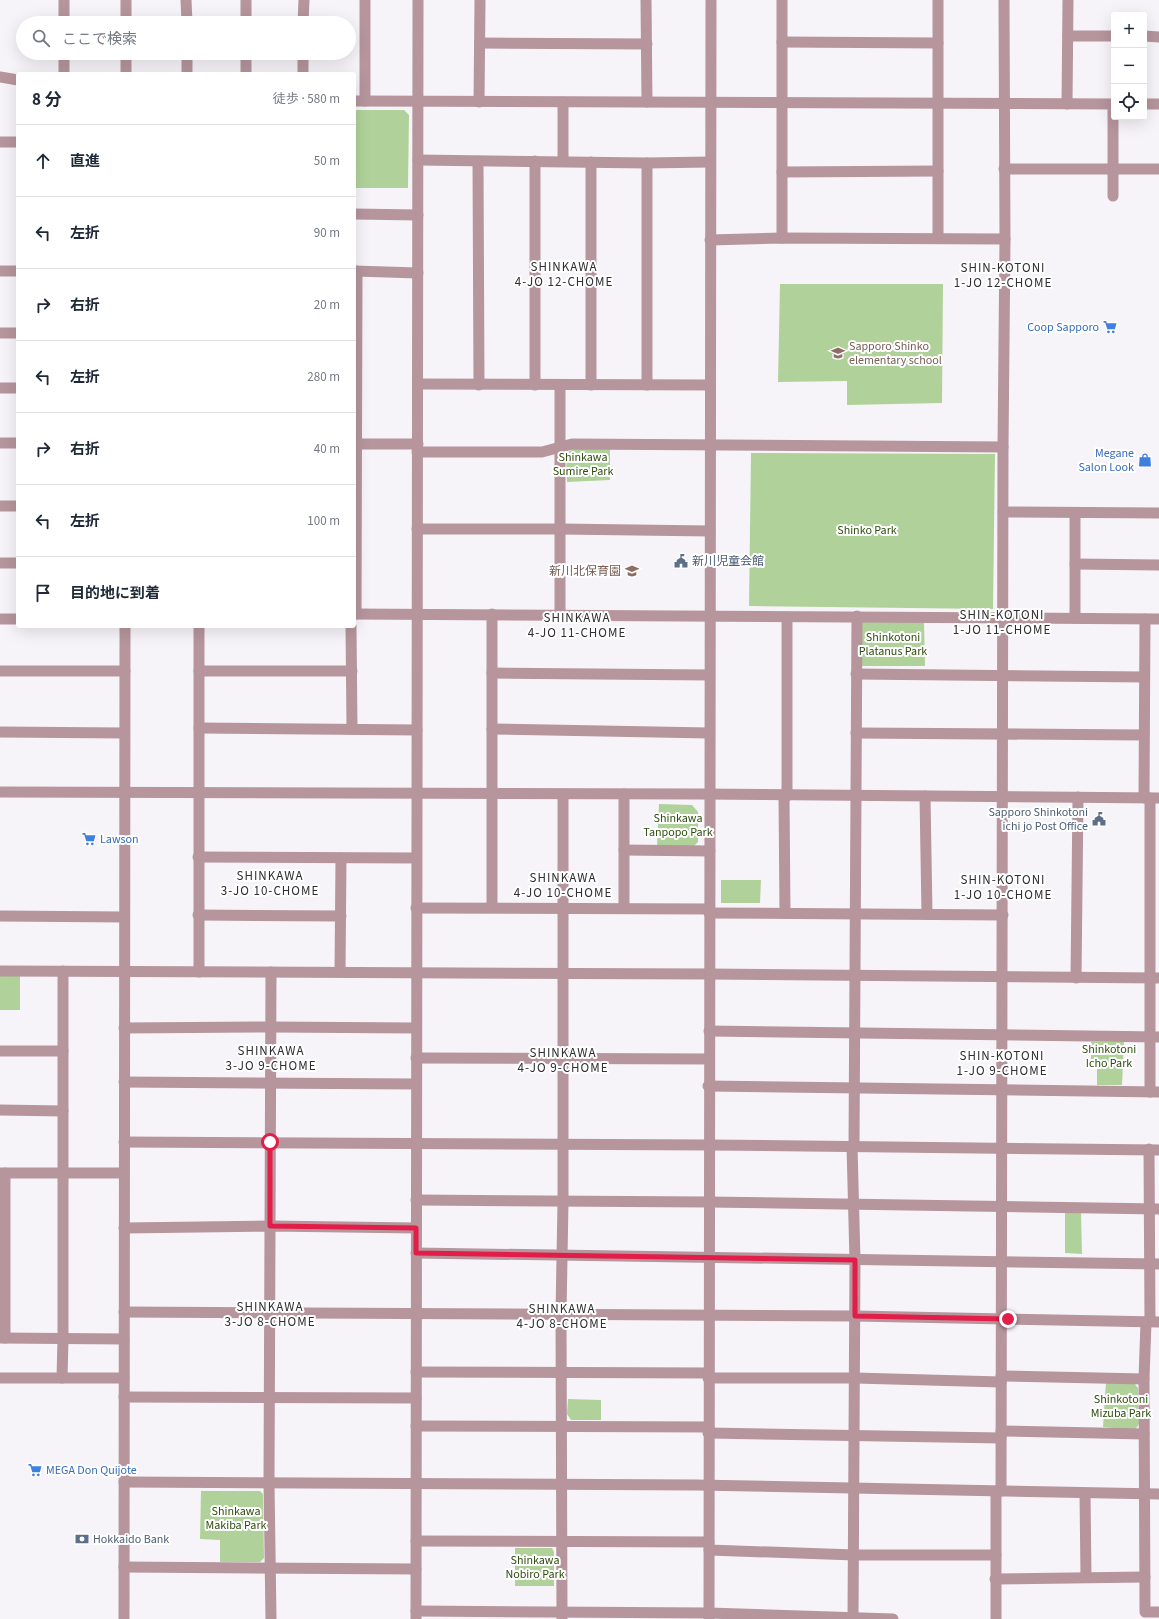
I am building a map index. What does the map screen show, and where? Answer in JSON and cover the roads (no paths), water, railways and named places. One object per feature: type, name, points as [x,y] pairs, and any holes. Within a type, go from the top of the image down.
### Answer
[{"type":"street","points":[[64,0],[64,16]]},
{"type":"street","points":[[126,0],[126,16]]},
{"type":"street","points":[[186,0],[186,16]]},
{"type":"street","points":[[246,0],[246,16]]},
{"type":"street","points":[[303,16],[304,0]]},
{"type":"street","points":[[365,0],[359,101],[1111,104]]},
{"type":"street","points":[[418,0],[416,1615],[709,1616],[893,1619]]},
{"type":"street","points":[[479,102],[480,0]]},
{"type":"street","points":[[646,0],[647,102]]},
{"type":"street","points":[[709,1616],[708,1086],[710,851],[710,0]]},
{"type":"street","points":[[782,0],[782,238]]},
{"type":"street","points":[[938,0],[938,238]]},
{"type":"street","points":[[996,1619],[995,1579],[1001,1434],[1002,1262],[1003,447],[1005,239],[1004,0]]},
{"type":"street","points":[[1067,104],[1068,0]]},
{"type":"street","points":[[1068,36],[1111,36]]},
{"type":"street","points":[[1147,36],[1159,37]]},
{"type":"street","points":[[782,42],[938,42]]},
{"type":"street","points":[[480,43],[647,44]]},
{"type":"street","points":[[64,60],[64,72]]},
{"type":"street","points":[[126,60],[126,72]]},
{"type":"street","points":[[187,60],[187,72]]},
{"type":"street","points":[[246,60],[246,72]]},
{"type":"street","points":[[303,60],[303,72]]},
{"type":"street","points":[[0,77],[16,80]]},
{"type":"street","points":[[563,102],[563,161]]},
{"type":"street","points":[[1147,104],[1159,104]]},
{"type":"street","points":[[1113,120],[1113,196]]},
{"type":"street","points":[[0,142],[16,142]]},
{"type":"street","points":[[418,160],[710,162]]},
{"type":"street","points":[[478,161],[479,385]]},
{"type":"street","points":[[535,161],[535,385]]},
{"type":"street","points":[[591,162],[591,385]]},
{"type":"street","points":[[647,162],[647,385]]},
{"type":"street","points":[[1004,169],[1159,169]]},
{"type":"street","points":[[782,172],[938,171]]},
{"type":"street","points":[[356,214],[418,215]]},
{"type":"street","points":[[710,240],[782,238],[1005,239]]},
{"type":"street","points":[[0,271],[16,271]]},
{"type":"street","points":[[356,271],[418,273]]},
{"type":"street","points":[[0,333],[16,333]]},
{"type":"street","points":[[418,384],[560,386],[710,385]]},
{"type":"street","points":[[560,386],[560,614]]},
{"type":"street","points":[[0,388],[16,388]]},
{"type":"street","points":[[0,443],[16,443]]},
{"type":"street","points":[[356,444],[418,448],[542,452],[572,444],[1003,447]]},
{"type":"street","points":[[0,506],[16,506]]},
{"type":"street","points":[[1003,512],[1159,513]]},
{"type":"street","points":[[1075,513],[1075,618]]},
{"type":"street","points":[[417,529],[710,531]]},
{"type":"street","points":[[0,563],[16,563]]},
{"type":"street","points":[[1075,564],[1159,565]]},
{"type":"street","points":[[356,614],[560,614],[1159,619]]},
{"type":"street","points":[[492,614],[492,908]]},
{"type":"street","points":[[853,1619],[855,1554],[855,1260],[853,1146],[855,1088],[855,796],[857,616]]},
{"type":"street","points":[[785,912],[786,617]]},
{"type":"street","points":[[0,619],[16,619]]},
{"type":"street","points":[[708,1086],[1154,1092],[1155,978],[1151,798],[1144,734],[1145,619]]},
{"type":"street","points":[[124,1619],[125,628]]},
{"type":"street","points":[[199,628],[199,972]]},
{"type":"street","points":[[351,628],[352,729]]},
{"type":"street","points":[[0,671],[125,671]]},
{"type":"street","points":[[199,671],[352,671]]},
{"type":"street","points":[[492,672],[709,675]]},
{"type":"street","points":[[856,674],[1144,677]]},
{"type":"street","points":[[199,728],[417,730]]},
{"type":"street","points":[[492,729],[709,733]]},
{"type":"street","points":[[0,732],[124,733]]},
{"type":"street","points":[[856,733],[1144,734]]},
{"type":"street","points":[[0,792],[709,794],[785,796],[1151,798]]},
{"type":"street","points":[[562,1616],[561,1314],[563,1202],[563,794]]},
{"type":"street","points":[[624,794],[624,908]]},
{"type":"street","points":[[924,796],[927,914]]},
{"type":"street","points":[[1076,978],[1078,797]]},
{"type":"street","points":[[624,850],[710,851]]},
{"type":"street","points":[[198,857],[416,858]]},
{"type":"street","points":[[340,972],[341,858]]},
{"type":"street","points":[[416,908],[624,908],[709,911],[1003,915]]},
{"type":"street","points":[[198,915],[341,916]]},
{"type":"street","points":[[0,916],[124,917]]},
{"type":"street","points":[[0,971],[709,974],[1155,978]]},
{"type":"street","points":[[62,1378],[63,971]]},
{"type":"street","points":[[271,972],[271,1398],[269,1483],[271,1619]]},
{"type":"street","points":[[124,1028],[416,1028]]},
{"type":"street","points":[[709,1031],[1155,1037]]},
{"type":"street","points":[[0,1051],[63,1051]]},
{"type":"street","points":[[416,1058],[709,1059]]},
{"type":"street","points":[[124,1082],[416,1084]]},
{"type":"street","points":[[0,1110],[63,1111]]},
{"type":"street","points":[[124,1142],[708,1144],[1154,1150],[1155,1264],[1152,1322],[1144,1379],[1145,1612],[1159,1612]]},
{"type":"street","points":[[124,1174],[3,1173],[3,1338],[124,1339]]},
{"type":"street","points":[[416,1200],[708,1202],[1002,1208],[1155,1209]]},
{"type":"street","points":[[124,1228],[270,1226],[416,1228]]},
{"type":"street","points":[[416,1253],[1155,1264]]},
{"type":"street","points":[[124,1312],[855,1316],[1152,1322]]},
{"type":"street","points":[[416,1372],[562,1372],[855,1378],[1144,1379]]},
{"type":"street","points":[[0,1378],[124,1378]]},
{"type":"street","points":[[124,1397],[416,1398]]},
{"type":"street","points":[[416,1426],[562,1426],[855,1434],[1144,1434]]},
{"type":"street","points":[[124,1482],[708,1485],[1159,1494]]},
{"type":"street","points":[[1085,1493],[1086,1577]]},
{"type":"street","points":[[416,1541],[561,1541],[709,1546],[855,1554],[996,1555]]},
{"type":"street","points":[[124,1567],[416,1569]]},
{"type":"street","points":[[995,1579],[1145,1577]]},
{"type":"place","name":"Coop Sapporo","points":[[1110,327]]},
{"type":"place","name":"Sapporo Shinko elementary school","points":[[838,353]]},
{"type":"place","name":"Megane Salon Look","points":[[1145,460]]},
{"type":"place","name":"新川児童会館","points":[[681,561]]},
{"type":"place","name":"新川北保育園","points":[[632,571]]},
{"type":"place","name":"Sapporo Shinkotoni ichi jo Post Office","points":[[1099,819]]},
{"type":"place","name":"Lawson","points":[[89,839]]},
{"type":"place","name":"MEGA Don Quijote","points":[[35,1470]]},
{"type":"place","name":"Hokkaido Bank","points":[[82,1539]]},
{"type":"district","name":"SHINKAWA 4-JO 12-CHOME","points":[[564,274]]},
{"type":"district","name":"SHIN-KOTONI 1-JO 12-CHOME","points":[[1003,274]]},
{"type":"district","name":"SHIN-KOTONI 1-JO 11-CHOME","points":[[1002,622]]},
{"type":"district","name":"SHINKAWA 4-JO 11-CHOME","points":[[577,624]]},
{"type":"district","name":"SHINKAWA 3-JO 10-CHOME","points":[[270,882]]},
{"type":"district","name":"SHINKAWA 4-JO 10-CHOME","points":[[563,884]]},
{"type":"district","name":"SHIN-KOTONI 1-JO 10-CHOME","points":[[1003,886]]},
{"type":"district","name":"SHINKAWA 3-JO 9-CHOME","points":[[271,1058]]},
{"type":"district","name":"SHINKAWA 4-JO 9-CHOME","points":[[563,1060]]},
{"type":"district","name":"SHIN-KOTONI 1-JO 9-CHOME","points":[[1002,1062]]},
{"type":"district","name":"SHINKAWA 3-JO 8-CHOME","points":[[270,1314]]},
{"type":"district","name":"SHINKAWA 4-JO 8-CHOME","points":[[562,1316]]},
{"type":"park label","name":"Shinkawa Sumire Park","points":[[583,464]]},
{"type":"park label","name":"Shinko Park","points":[[867,530]]},
{"type":"park label","name":"Shinkotoni Platanus Park","points":[[893,644]]},
{"type":"park label","name":"Shinkawa Tanpopo Park","points":[[678,825]]},
{"type":"park label","name":"Shinkotoni Icho Park","points":[[1109,1056]]},
{"type":"park label","name":"Shinkotoni Mizuba Park","points":[[1121,1406]]},
{"type":"park label","name":"Shinkawa Makiba Park","points":[[236,1518]]},
{"type":"park label","name":"Shinkawa Nobiro Park","points":[[535,1567]]}]
